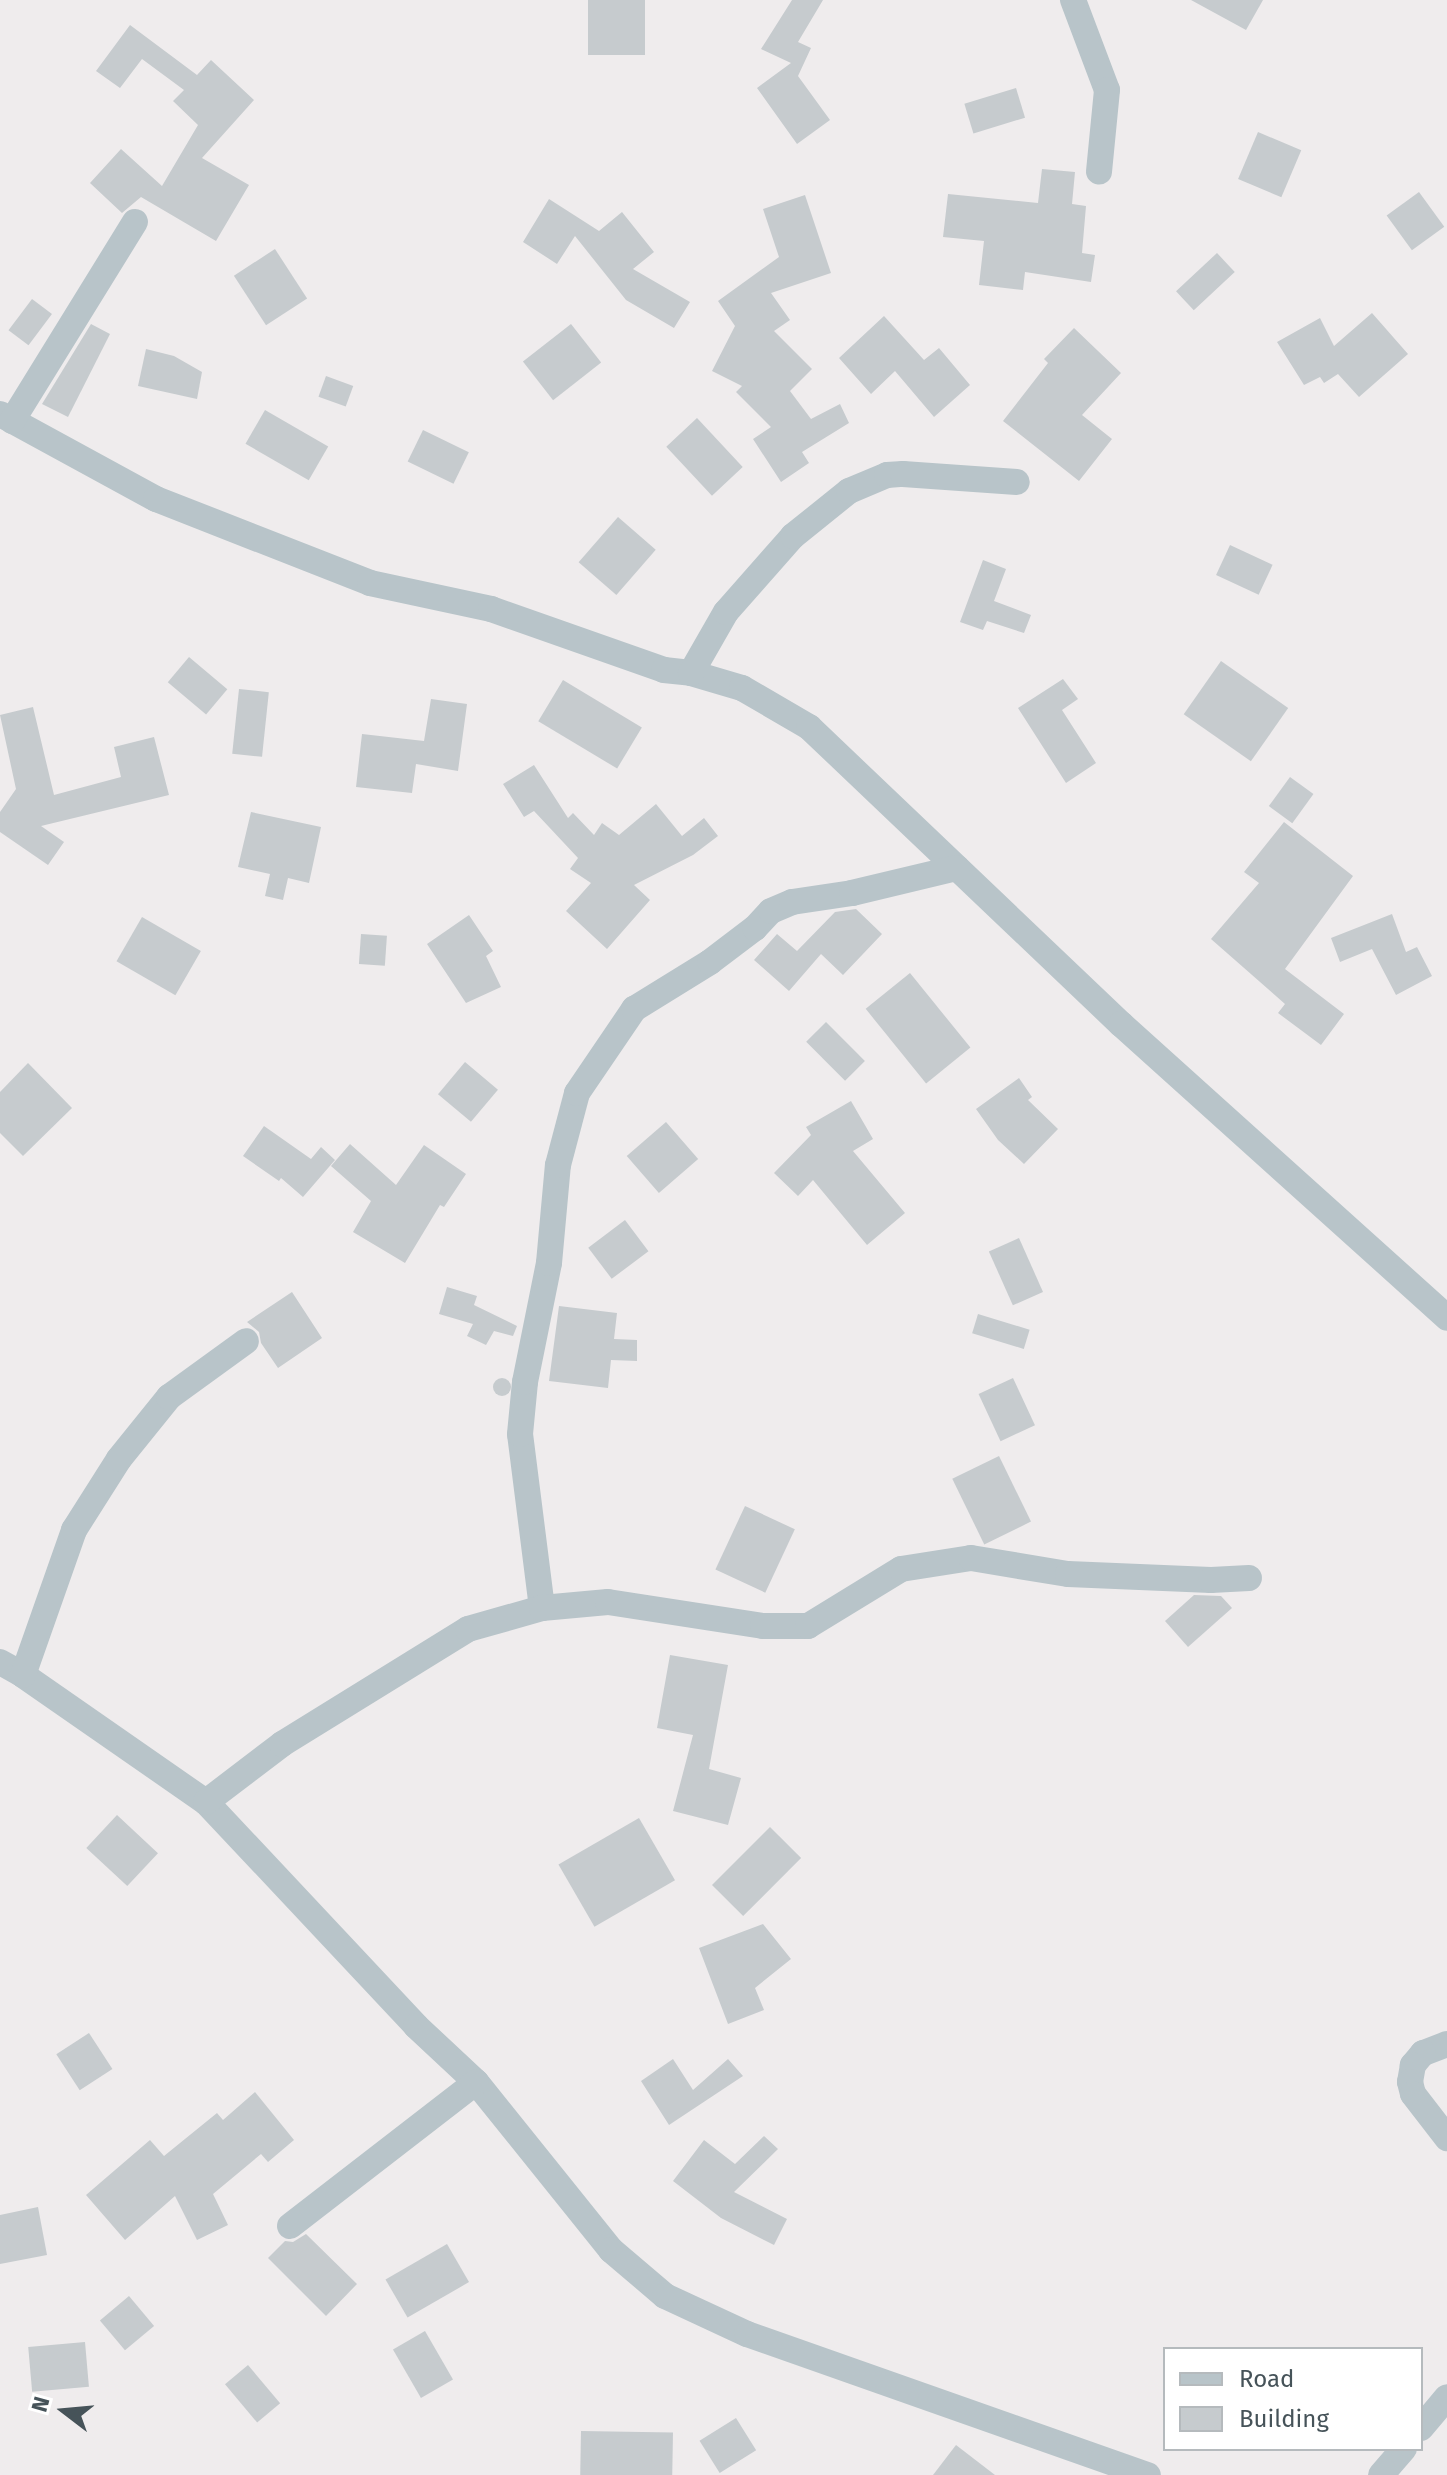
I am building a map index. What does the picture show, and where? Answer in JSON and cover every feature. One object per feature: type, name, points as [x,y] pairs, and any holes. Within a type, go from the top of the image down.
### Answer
[{"type":"street","points":[[1073,0],[1107,90],[1099,172]]},
{"type":"street","points":[[135,222],[6,417],[156,499],[370,583],[491,609],[664,670],[691,673],[742,688],[809,727],[1121,1024],[1447,1318]]},
{"type":"street","points":[[691,673],[726,612],[793,536],[849,491],[887,475],[903,474],[1017,482]]},
{"type":"street","points":[[542,1608],[520,1434],[525,1382],[549,1263],[558,1165],[577,1093],[634,1009],[710,962],[755,928],[771,911],[792,902],[852,893],[957,868]]},
{"type":"street","points":[[246,1341],[169,1397],[119,1459],[74,1530],[12,1668],[206,1802],[416,2026],[476,2082],[611,2250],[665,2296],[747,2334],[1148,2475]]},
{"type":"street","points":[[206,1802],[282,1744],[468,1629],[542,1608],[608,1602],[763,1626],[808,1626],[901,1569],[971,1558],[1068,1574],[1211,1580],[1249,1578]]},
{"type":"street","points":[[1447,2044],[1423,2053],[1413,2065],[1410,2082],[1413,2094],[1447,2138]]},
{"type":"street","points":[[290,2226],[476,2082]]},
{"type":"street","points":[[1423,2426],[1447,2397]]},
{"type":"street","points":[[1381,2475],[1402,2451]]},
{"type":"building","points":[[588,0],[645,0],[645,55],[588,55]]},
{"type":"building","points":[[792,0],[823,0],[798,42],[811,48],[798,76],[830,120],[797,144],[757,88],[791,63],[761,49]]},
{"type":"building","points":[[1191,0],[1263,0],[1246,30]]},
{"type":"building","points":[[130,25],[197,75],[211,60],[254,100],[202,158],[249,185],[216,241],[141,197],[122,213],[90,183],[121,149],[162,186],[198,125],[173,101],[184,90],[142,59],[120,88],[96,71]]},
{"type":"building","points":[[1016,88],[1025,118],[973,133],[964,104]]},
{"type":"building","points":[[1258,132],[1301,150],[1281,197],[1238,179]]},
{"type":"building","points":[[1042,169],[1075,172],[1072,204],[1086,206],[1082,253],[1095,255],[1091,282],[1025,272],[1023,290],[979,285],[984,241],[943,237],[948,194],[1038,203]]},
{"type":"building","points":[[1419,192],[1444,227],[1412,250],[1387,216]]},
{"type":"building","points":[[805,195],[831,273],[771,293],[790,320],[774,331],[812,369],[790,391],[811,419],[840,404],[849,423],[802,452],[809,463],[781,482],[753,439],[771,427],[736,392],[742,386],[712,371],[735,326],[718,301],[779,257],[763,209]]},
{"type":"building","points":[[549,199],[599,231],[622,212],[654,252],[633,269],[690,302],[674,328],[626,300],[575,236],[557,264],[523,242]]},
{"type":"building","points":[[275,249],[307,298],[266,325],[234,276]]},
{"type":"building","points":[[1217,253],[1235,272],[1194,310],[1176,291]]},
{"type":"building","points":[[32,299],[52,314],[28,345],[9,330]]},
{"type":"building","points":[[1372,313],[1408,354],[1359,397],[1338,374],[1324,383],[1320,377],[1304,385],[1277,342],[1320,318],[1334,346]]},
{"type":"building","points":[[884,316],[924,360],[939,348],[970,385],[934,417],[895,371],[871,394],[839,358]]},
{"type":"building","points":[[91,324],[110,334],[68,417],[42,404]]},
{"type":"building","points":[[571,324],[601,363],[553,400],[523,362]]},
{"type":"building","points":[[1074,328],[1121,373],[1082,415],[1112,439],[1079,481],[1003,421],[1048,363],[1044,359]]},
{"type":"building","points":[[146,349],[174,356],[202,372],[197,399],[138,386]]},
{"type":"building","points":[[326,376],[353,386],[346,407],[318,397]]},
{"type":"building","points":[[265,410],[328,446],[309,480],[246,444]]},
{"type":"building","points":[[697,418],[743,467],[712,496],[666,447]]},
{"type":"building","points":[[423,430],[469,452],[453,484],[408,461]]},
{"type":"building","points":[[618,517],[656,550],[616,595],[579,562]]},
{"type":"building","points":[[1230,545],[1273,565],[1259,595],[1216,575]]},
{"type":"building","points":[[983,560],[1006,569],[994,601],[1031,615],[1024,633],[987,621],[983,630],[960,622]]},
{"type":"building","points":[[189,657],[227,689],[206,714],[168,682]]},
{"type":"building","points":[[1221,661],[1288,708],[1251,761],[1184,714]]},
{"type":"building","points":[[1063,679],[1078,699],[1062,710],[1096,763],[1066,783],[1018,708]]},
{"type":"building","points":[[563,680],[642,727],[617,769],[538,721]]},
{"type":"building","points":[[239,689],[269,692],[262,757],[232,754]]},
{"type":"building","points":[[431,699],[467,704],[458,771],[416,764],[412,793],[356,787],[362,734],[424,741]]},
{"type":"building","points":[[33,707],[54,795],[121,777],[114,747],[154,737],[169,795],[41,826],[64,842],[48,865],[0,832],[0,812],[16,789],[0,715]]},
{"type":"building","points":[[534,765],[568,818],[573,813],[594,835],[602,823],[619,835],[656,804],[682,836],[704,818],[718,836],[693,855],[634,885],[650,900],[607,949],[566,911],[591,883],[570,869],[578,858],[534,811],[524,817],[503,784]]},
{"type":"building","points":[[1290,777],[1313,794],[1292,823],[1269,806]]},
{"type":"building","points":[[251,812],[321,827],[309,883],[288,878],[283,900],[265,896],[270,874],[238,867]]},
{"type":"building","points":[[1284,822],[1353,876],[1285,969],[1344,1014],[1321,1045],[1278,1013],[1285,1004],[1211,939],[1259,883],[1244,872]]},
{"type":"building","points":[[856,909],[882,934],[843,975],[821,954],[789,991],[754,960],[777,934],[797,951],[835,912]]},
{"type":"building","points":[[1392,914],[1406,952],[1417,947],[1432,976],[1396,995],[1372,949],[1340,962],[1331,938]]},
{"type":"building","points":[[469,915],[493,951],[486,956],[501,987],[466,1003],[427,944]]},
{"type":"building","points":[[142,917],[201,951],[175,995],[116,961]]},
{"type":"building","points":[[361,934],[387,936],[385,966],[359,964]]},
{"type":"building","points":[[910,973],[970,1048],[926,1083],[866,1009]]},
{"type":"building","points":[[826,1022],[865,1061],[845,1081],[806,1042]]},
{"type":"building","points":[[465,1062],[498,1090],[471,1122],[438,1094]]},
{"type":"building","points":[[28,1063],[72,1108],[23,1156],[0,1133],[0,1092]]},
{"type":"building","points":[[1019,1078],[1032,1097],[1028,1100],[1058,1129],[1024,1164],[998,1140],[976,1109]]},
{"type":"building","points":[[851,1101],[873,1139],[853,1151],[905,1213],[867,1245],[813,1180],[798,1196],[774,1173],[811,1135],[806,1127]]},
{"type":"building","points":[[666,1122],[698,1159],[659,1193],[627,1156]]},
{"type":"building","points":[[264,1126],[311,1159],[321,1147],[335,1160],[303,1197],[281,1178],[279,1181],[243,1156]]},
{"type":"building","points":[[350,1144],[396,1185],[424,1145],[466,1174],[444,1207],[440,1205],[405,1263],[353,1232],[371,1201],[331,1166]]},
{"type":"building","points":[[625,1220],[648,1251],[612,1279],[588,1248]]},
{"type":"building","points":[[1019,1238],[1043,1292],[1013,1305],[989,1251]]},
{"type":"building","points":[[447,1287],[477,1296],[474,1305],[517,1326],[513,1336],[494,1331],[486,1345],[467,1336],[473,1324],[439,1314]]},
{"type":"building","points":[[292,1292],[322,1338],[278,1368],[261,1343],[259,1332],[247,1322]]},
{"type":"building","points":[[559,1306],[617,1313],[614,1339],[637,1340],[637,1361],[611,1360],[608,1388],[549,1381]]},
{"type":"building","points":[[978,1314],[1030,1330],[1024,1349],[972,1333]]},
{"type":"building","points":[[502,1378],[511,1387],[502,1396],[493,1387]]},
{"type":"building","points":[[1013,1378],[1035,1425],[1001,1441],[979,1394]]},
{"type":"building","points":[[999,1456],[1031,1522],[984,1544],[952,1479]]},
{"type":"building","points":[[745,1506],[795,1529],[765,1593],[715,1569]]},
{"type":"building","points":[[1194,1595],[1221,1596],[1232,1608],[1188,1647],[1165,1621]]},
{"type":"building","points":[[670,1655],[728,1665],[709,1769],[741,1778],[728,1825],[673,1811],[693,1735],[657,1728]]},
{"type":"building","points":[[117,1815],[158,1853],[127,1886],[86,1848]]},
{"type":"building","points":[[639,1818],[675,1880],[594,1927],[558,1864]]},
{"type":"building","points":[[770,1827],[801,1858],[743,1916],[712,1885]]},
{"type":"building","points":[[763,1924],[791,1959],[755,1988],[764,2010],[728,2024],[699,1948]]},
{"type":"building","points":[[89,2033],[112,2069],[80,2090],[56,2054]]},
{"type":"building","points":[[673,2059],[693,2090],[728,2059],[743,2076],[669,2125],[641,2081]]},
{"type":"building","points":[[255,2092],[294,2140],[268,2162],[261,2154],[213,2194],[228,2225],[197,2240],[175,2196],[125,2240],[86,2195],[150,2140],[164,2156],[217,2113],[223,2120]]},
{"type":"building","points":[[764,2136],[778,2149],[734,2192],[787,2219],[774,2245],[721,2218],[673,2181],[704,2140],[735,2164]]},
{"type":"building","points":[[38,2207],[47,2255],[0,2264],[0,2215]]},
{"type":"building","points":[[306,2234],[357,2284],[326,2316],[268,2258],[285,2241],[293,2242]]},
{"type":"building","points":[[447,2244],[469,2282],[408,2318],[386,2280]]},
{"type":"building","points":[[129,2296],[154,2326],[125,2350],[100,2320]]},
{"type":"building","points":[[425,2331],[453,2379],[421,2398],[393,2350]]},
{"type":"building","points":[[85,2342],[89,2387],[32,2392],[28,2347]]},
{"type":"building","points":[[248,2365],[280,2403],[257,2423],[225,2384]]},
{"type":"building","points":[[736,2418],[756,2450],[720,2473],[700,2441]]},
{"type":"building","points":[[581,2431],[673,2433],[672,2475],[580,2475]]},
{"type":"building","points":[[956,2445],[995,2475],[933,2475]]}]
